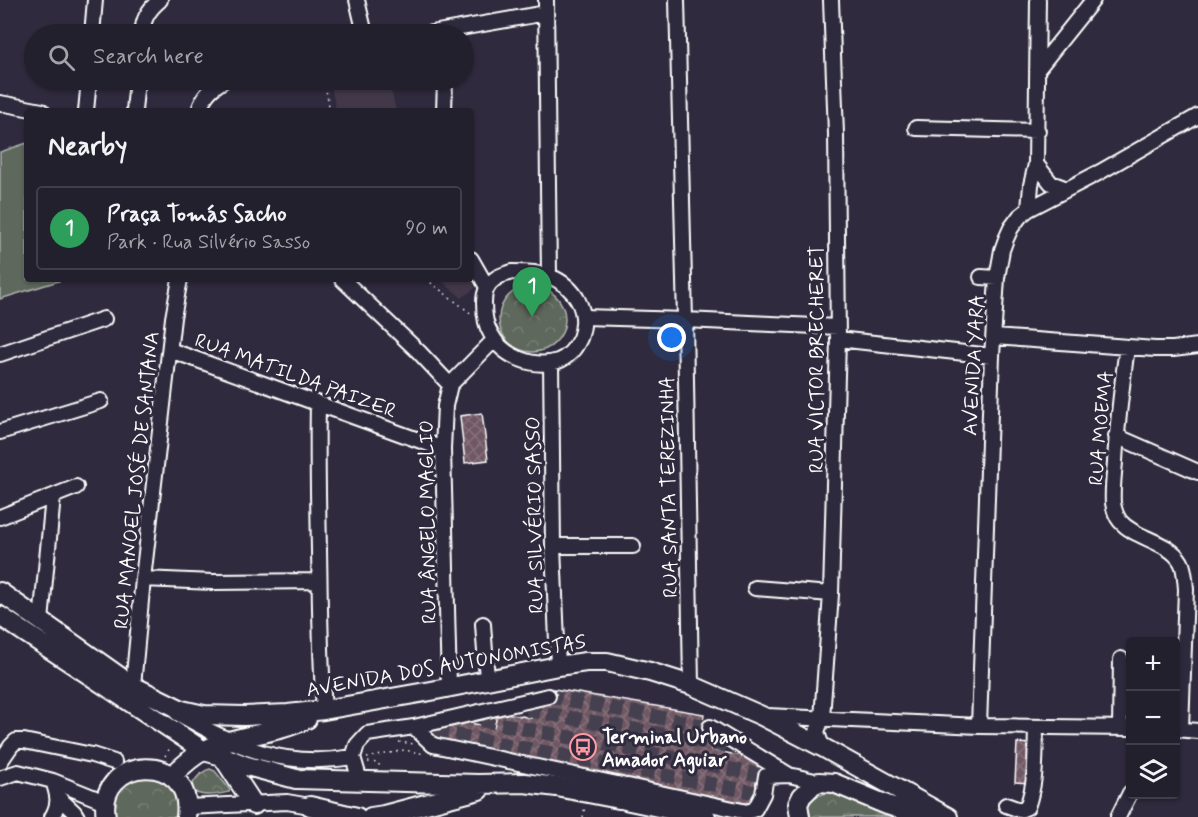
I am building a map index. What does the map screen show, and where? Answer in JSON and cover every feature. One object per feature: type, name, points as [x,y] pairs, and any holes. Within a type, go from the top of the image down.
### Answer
[{"type":"main road","name":"AVENIDA DOS AUTONOMISTAS","points":[[0,592],[136,687],[182,710],[204,715],[288,714],[324,710],[558,666],[607,662],[691,685],[762,716],[948,817]]},
{"type":"main road","points":[[0,616],[204,751]]},
{"type":"main road","points":[[172,776],[204,751],[225,748],[292,725],[324,710]]},
{"type":"main road","points":[[225,748],[245,765],[296,779],[524,783],[623,793],[706,817]]},
{"type":"main road","points":[[225,748],[254,805]]},
{"type":"main road","points":[[106,809],[110,788],[119,777],[131,770],[145,767],[159,769],[172,776],[180,784],[186,795],[187,812]]},
{"type":"main road","points":[[800,817],[798,804],[802,796],[819,782],[834,783],[887,805],[925,817]]},
{"type":"main road","points":[[379,816],[502,784]]},
{"type":"main road","points":[[314,812],[357,817]]},
{"type":"street","points":[[93,24],[95,0]]},
{"type":"street","points":[[143,24],[151,7],[160,0]]},
{"type":"street","points":[[357,0],[362,24]]},
{"type":"street","name":"RUA SANTA TEREZINHA","points":[[677,0],[691,685]]},
{"type":"street","name":"RUA VICTOR BRECHERET","points":[[822,747],[817,732],[822,718],[831,594],[838,333],[836,134],[831,0]]},
{"type":"street","points":[[1029,208],[1036,164],[1038,131],[1038,0]]},
{"type":"street","points":[[1037,70],[1093,0]]},
{"type":"street","points":[[474,25],[546,6],[549,276]]},
{"type":"street","points":[[86,108],[88,90]]},
{"type":"street","points":[[134,108],[136,90]]},
{"type":"street","points":[[200,108],[210,90]]},
{"type":"street","points":[[444,108],[445,90]]},
{"type":"street","points":[[0,103],[26,108]]},
{"type":"street","name":"AVENIDA YARA","points":[[979,726],[992,356],[997,278],[1002,250],[1011,228],[1029,208],[1100,172],[1198,116]]},
{"type":"street","points":[[916,128],[1038,131]]},
{"type":"street","points":[[1036,164],[1052,183],[1067,189]]},
{"type":"street","points":[[474,264],[487,287]]},
{"type":"street","points":[[512,272],[549,276],[576,296],[584,316],[583,329],[577,345],[564,359],[541,364],[520,360],[494,340],[486,324],[484,296],[487,287],[494,279],[512,272]]},
{"type":"street","points":[[981,278],[997,278]]},
{"type":"street","name":"RUA MANOEL JOSÉ DE SANTANA","points":[[136,687],[143,579],[180,282]]},
{"type":"street","points":[[345,282],[419,352],[450,385],[494,340]]},
{"type":"street","points":[[584,316],[685,320],[838,333],[992,356]]},
{"type":"street","points":[[0,354],[104,319]]},
{"type":"street","points":[[994,338],[1173,349],[1198,346]]},
{"type":"street","name":"RUA MOEMA","points":[[1126,346],[1116,436],[1113,493],[1116,514],[1128,528],[1166,548],[1180,561],[1184,569],[1186,589],[1180,694]]},
{"type":"street","name":"RUA MATILDA PAIZER","points":[[170,350],[443,449]]},
{"type":"street","name":"RUA SILVÉRIO SASSO","points":[[551,363],[553,546],[558,666]]},
{"type":"street","name":"RUA ÂNGELO MAGLIO","points":[[449,687],[443,449],[450,385]]},
{"type":"street","points":[[0,432],[101,401]]},
{"type":"street","points":[[318,403],[319,581],[324,710]]},
{"type":"street","points":[[1116,436],[1198,471]]},
{"type":"street","points":[[0,517],[76,487]]},
{"type":"street","points":[[41,621],[53,497]]},
{"type":"street","points":[[553,546],[633,546]]},
{"type":"street","points":[[143,579],[213,582],[319,581]]},
{"type":"street","points":[[755,588],[831,594]]},
{"type":"street","points":[[483,624],[487,679]]},
{"type":"street","points":[[762,716],[979,726],[1125,728],[1121,659]]},
{"type":"street","points":[[136,687],[225,748],[296,760],[359,759]]},
{"type":"street","points":[[360,781],[357,745],[368,734],[414,727],[548,696]]},
{"type":"street","points":[[414,727],[433,751],[623,793],[747,812],[755,809],[763,794],[766,776],[789,775],[819,782]]},
{"type":"street","points":[[710,727],[789,775]]},
{"type":"street","points":[[1006,806],[1020,810],[1027,807],[1032,793],[1036,727]]},
{"type":"street","points":[[1180,729],[1198,730]]},
{"type":"street","points":[[0,762],[16,741],[24,741],[92,755],[114,762]]},
{"type":"street","points":[[0,777],[18,772],[53,781],[106,809]]},
{"type":"street","points":[[52,817],[58,797],[53,781]]},
{"type":"street","points":[[58,797],[77,817]]},
{"type":"street","points":[[1118,817],[1128,799]]},
{"type":"street","points":[[187,812],[287,802],[327,817]]},
{"type":"path","points":[[326,90],[329,108]]},
{"type":"path","points":[[430,282],[486,324]]},
{"type":"path","points":[[359,759],[404,750],[433,751]]},
{"type":"path","points":[[359,759],[379,763],[378,770]]},
{"type":"shaded area","points":[[332,90],[391,90],[395,108],[335,108]]},
{"type":"shaded area","points":[[443,282],[473,282],[475,288],[462,298]]},
{"type":"green space","points":[[24,144],[24,282],[55,282],[0,299],[0,152]]},
{"type":"green space","points":[[532,286],[545,289],[555,296],[562,306],[565,319],[562,332],[555,342],[545,349],[532,352],[519,349],[509,342],[502,332],[499,319],[502,306],[509,296],[519,289]]},
{"type":"green space","points":[[210,769],[215,771],[230,790],[229,792],[207,795],[195,792],[193,785],[195,781],[202,773]]},
{"type":"green space","points":[[139,777],[156,780],[169,787],[176,800],[176,817],[113,817],[118,792],[125,784]]},
{"type":"green space","points":[[828,792],[901,817],[808,817],[806,808],[813,798]]},
{"type":"building","points":[[482,413],[488,460],[465,463],[460,416]]},
{"type":"building","name":"Terminal Urbano Amador Aguiar","points":[[554,689],[704,714],[702,731],[711,733],[711,750],[759,759],[753,805],[444,745],[450,720],[494,727],[498,711],[531,718],[538,691]]},
{"type":"building","points":[[1017,743],[1032,744],[1030,783],[1015,782]]},
{"type":"tunnel","points":[[548,696],[710,727]]},
{"type":"tunnel","points":[[506,706],[747,750]]},
{"type":"tunnel","points":[[460,716],[766,776]]},
{"type":"tunnel","points":[[414,727],[763,794]]},
{"type":"place","name":"Praça Tomás Sacho","points":[[532,317]]},
{"type":"place","name":"Terminal Urbano Amador Aguiar","points":[[583,747]]}]
